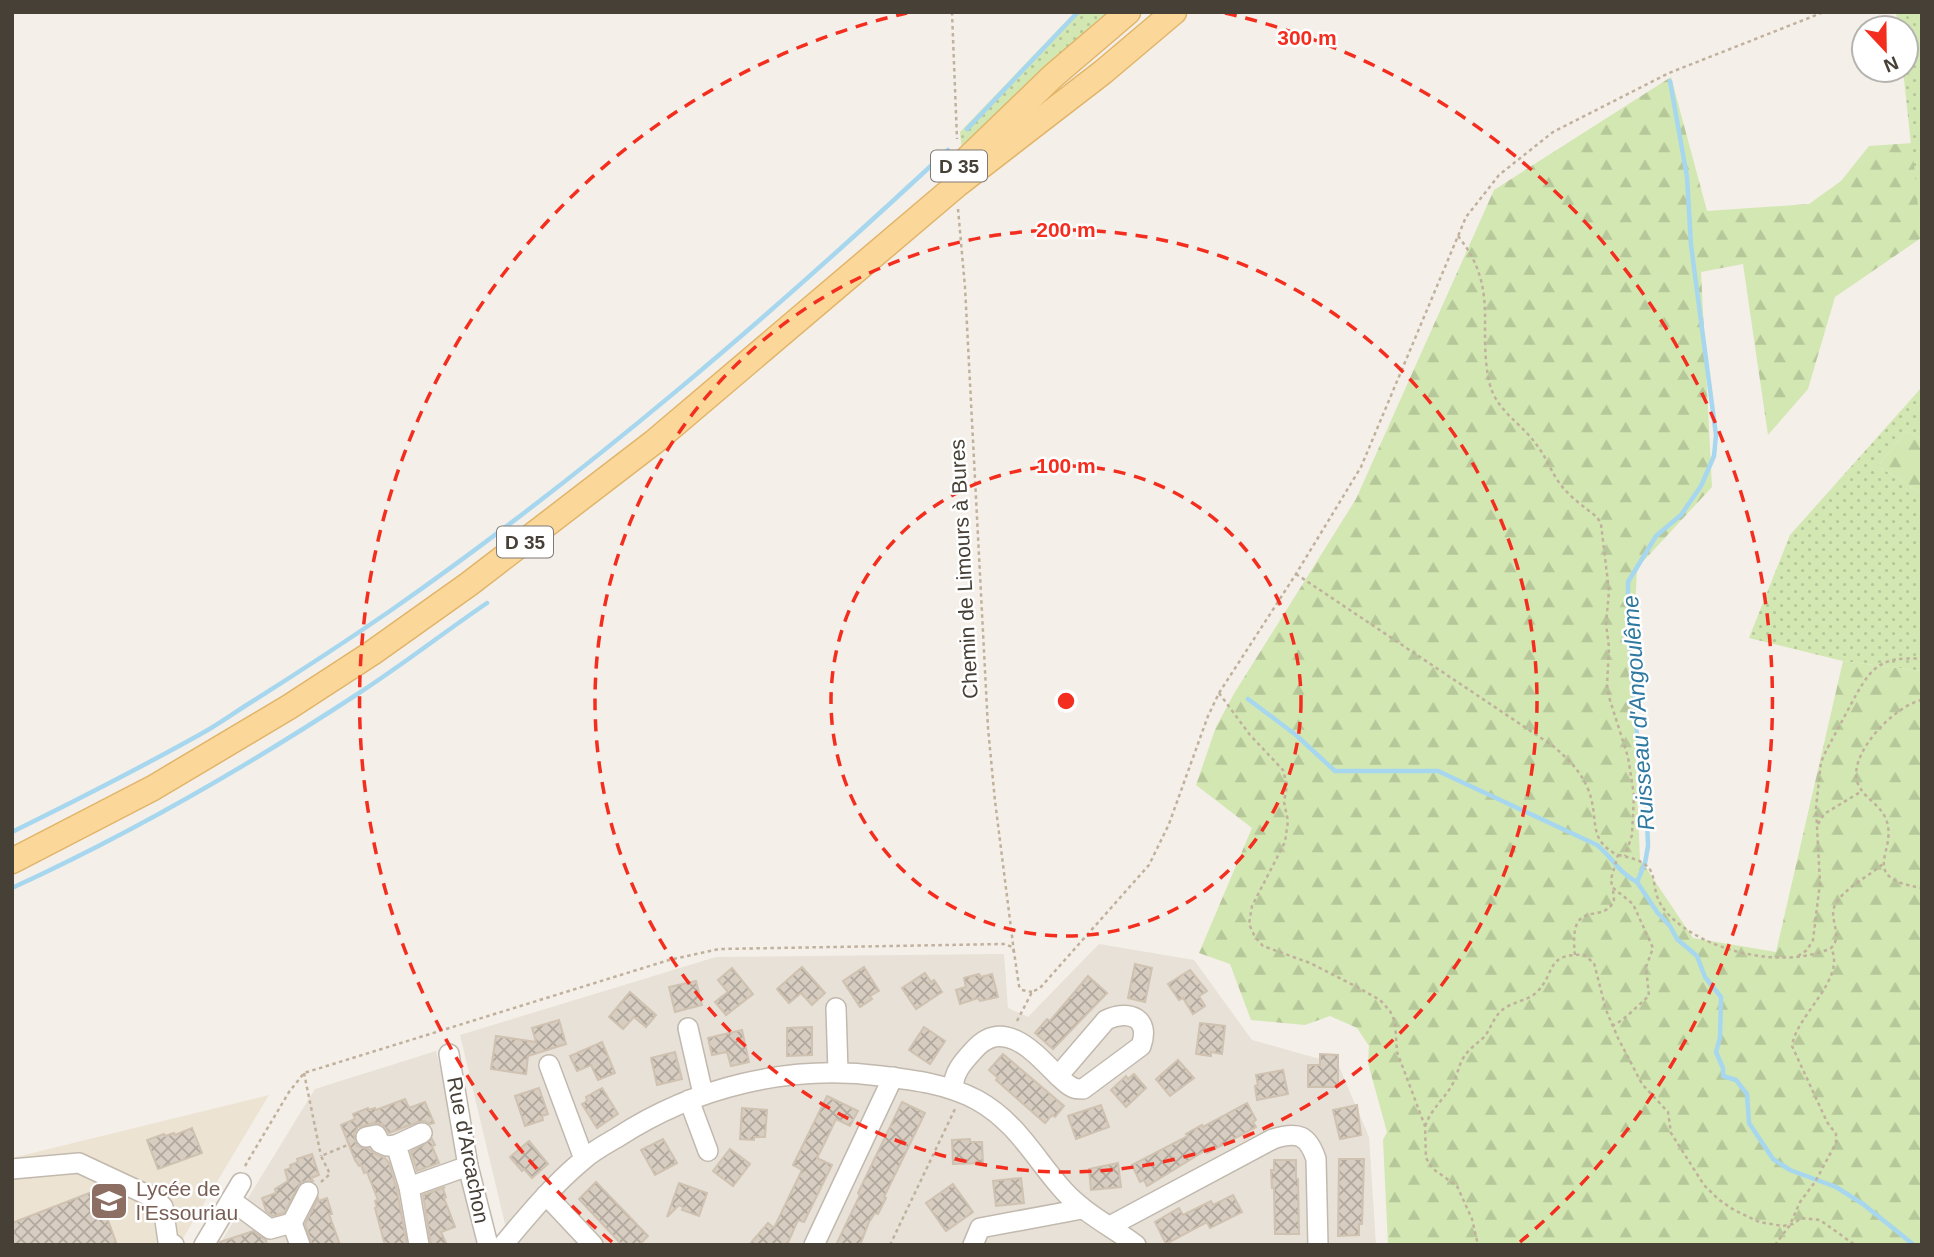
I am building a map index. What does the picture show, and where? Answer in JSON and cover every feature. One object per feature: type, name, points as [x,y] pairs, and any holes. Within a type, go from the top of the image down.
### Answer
[{"type":"main road","name":"D 35","points":[[12,862],[153,788],[289,708],[469,584],[654,442],[869,260],[958,176],[1053,76],[1128,12]]},
{"type":"main road","name":"D 35","points":[[958,176],[1102,72],[1174,12]]},
{"type":"main road","name":"D 35","points":[[12,856],[60,836]]},
{"type":"street","points":[[836,1007],[838,1072]]},
{"type":"street","points":[[688,1028],[696,1097],[708,1151]]},
{"type":"street","points":[[953,1088],[954,1076],[977,1046],[999,1036],[1012,1037],[1024,1044],[1058,1076]]},
{"type":"street","name":"Rue d'Arcachon","points":[[449,1054],[468,1166],[488,1245]]},
{"type":"street","points":[[549,1065],[584,1158]]},
{"type":"street","points":[[503,1245],[546,1195],[584,1158],[656,1115],[696,1097],[771,1077],[838,1072],[893,1077],[953,1088],[979,1101],[1010,1124],[1064,1191],[1082,1209],[1136,1245]]},
{"type":"street","points":[[814,1245],[893,1077]]},
{"type":"street","points":[[366,1137],[376,1135],[380,1143],[387,1146],[422,1133]]},
{"type":"street","points":[[1110,1226],[1273,1139],[1295,1135],[1304,1138],[1312,1147],[1316,1160],[1318,1245]]},
{"type":"street","points":[[396,1144],[409,1187],[419,1245]]},
{"type":"street","points":[[12,1169],[79,1163],[156,1199],[163,1207],[169,1244]]},
{"type":"street","points":[[409,1187],[468,1166]]},
{"type":"street","points":[[204,1245],[236,1191],[270,1229],[292,1223]]},
{"type":"street","points":[[300,1245],[292,1223],[308,1192]]},
{"type":"street","points":[[546,1195],[593,1245]]},
{"type":"street","points":[[973,1245],[980,1228],[1082,1209]]},
{"type":"path","name":"Chemin de Limours à Bures","points":[[952,12],[958,176],[988,728],[1017,982],[1022,990],[1032,992]]},
{"type":"path","points":[[1012,1037],[1020,1013],[1032,992],[1040,988],[1149,865],[1169,824],[1219,693],[1361,467],[1466,217],[1499,175],[1553,132],[1669,73],[1824,12]]},
{"type":"path","points":[[1458,236],[1476,262],[1481,279],[1487,363],[1495,398],[1502,409],[1537,444],[1559,483],[1597,517],[1601,524],[1609,591],[1606,624],[1609,647],[1607,685],[1628,757],[1634,795],[1632,835],[1625,856]]},
{"type":"path","points":[[1296,574],[1553,746],[1572,762],[1582,776],[1592,801],[1598,840],[1604,848],[1650,867],[1655,878],[1655,894],[1661,904],[1679,924],[1715,945],[1741,953],[1797,956],[1831,948],[1836,939],[1832,912],[1835,905],[1861,879],[1883,864]]},
{"type":"path","points":[[1797,956],[1808,950],[1813,940],[1820,883],[1816,826],[1821,762],[1871,670],[1885,662],[1905,658],[1922,659]]},
{"type":"path","points":[[1219,693],[1250,736],[1283,770],[1287,785],[1284,802],[1287,821],[1285,842],[1252,906],[1249,924],[1255,937],[1263,946],[1310,962],[1357,986],[1380,1000],[1390,1011],[1395,1022],[1397,1052],[1426,1126],[1426,1158],[1433,1170],[1457,1186],[1472,1219],[1478,1245]]},
{"type":"path","points":[[1922,700],[1894,716],[1865,748],[1856,771],[1862,791],[1886,817],[1887,837],[1883,864],[1894,881],[1922,888]]},
{"type":"path","points":[[1816,826],[1824,814],[1862,791]]},
{"type":"path","points":[[1575,955],[1575,925],[1586,916],[1613,905],[1611,879],[1618,855]]},
{"type":"path","points":[[1612,887],[1633,904],[1653,948],[1646,967],[1649,996],[1612,1027]]},
{"type":"path","points":[[236,1191],[237,1180],[289,1092],[304,1073],[669,960],[719,949],[1005,944],[1012,947],[1014,952]]},
{"type":"path","points":[[1775,1245],[1790,1225],[1800,1202],[1820,1175],[1836,1143],[1836,1134],[1827,1122],[1792,1046],[1793,1037],[1805,1014],[1816,1003],[1830,976],[1835,958],[1831,948]]},
{"type":"path","points":[[1426,1126],[1435,1105],[1453,1084],[1468,1050],[1486,1035],[1499,1014],[1514,1003],[1533,996],[1555,962],[1564,957],[1584,955],[1594,963],[1612,1027],[1642,1084],[1666,1108],[1668,1125],[1677,1145],[1704,1185],[1717,1199],[1759,1222],[1774,1226],[1790,1225],[1801,1219],[1820,1220],[1855,1245]]},
{"type":"path","points":[[304,1073],[321,1156],[330,1174],[308,1192]]},
{"type":"path","points":[[890,1245],[956,1106],[953,1088]]},
{"type":"path","points":[[321,1156],[366,1137]]},
{"type":"shaded area","points":[[1099,944],[1194,960],[1252,1040],[1338,1064],[1369,1137],[1376,1245],[510,1245],[460,1035],[716,957],[1004,954],[1008,1008],[1028,1017]]},
{"type":"shaded area","points":[[436,1051],[485,1245],[219,1245],[315,1089]]},
{"type":"shaded area","name":"Lycée de l'Essouriau","points":[[269,1095],[179,1245],[12,1245],[12,1158]]},
{"type":"green space","points":[[1075,12],[1112,12],[962,151],[960,132]]},
{"type":"green space","points":[[1922,12],[1921,238],[1904,84],[1920,84],[1920,14],[1896,14]]},
{"type":"green space","points":[[1671,77],[1707,211],[1809,204],[1841,181],[1869,146],[1912,143],[1921,238],[1835,297],[1808,389],[1768,435],[1743,264],[1701,272],[1712,487],[1637,568],[1632,674],[1640,859],[1693,938],[1776,952],[1843,661],[1922,671],[1922,1245],[1388,1245],[1383,1140],[1387,1132],[1368,1063],[1369,1046],[1357,1028],[1330,1016],[1305,1025],[1251,1020],[1230,964],[1199,953],[1252,828],[1196,785],[1216,727],[1235,692],[1356,499],[1494,190]]},
{"type":"green space","points":[[1922,387],[1922,439],[1906,431],[1878,466],[1922,494],[1922,671],[1843,661],[1749,638],[1790,535]]},
{"type":"green space","points":[[1906,431],[1922,439],[1922,494],[1878,466]]},
{"type":"building","points":[[1135,964],[1152,968],[1145,1002],[1128,998]]},
{"type":"building","points":[[802,967],[825,993],[812,1005],[801,993],[789,1003],[777,989]]},
{"type":"building","points":[[864,967],[879,991],[860,1007],[843,981]]},
{"type":"building","points":[[732,968],[753,994],[726,1015],[715,1002],[728,992],[718,980]]},
{"type":"building","points":[[1190,970],[1207,991],[1199,996],[1205,1006],[1193,1014],[1183,998],[1179,1000],[1168,984]]},
{"type":"building","points":[[925,973],[942,992],[916,1009],[902,988]]},
{"type":"building","points":[[979,974],[981,977],[992,974],[998,997],[980,1001],[978,998],[960,1004],[956,990],[966,987],[964,978]]},
{"type":"building","points":[[1088,976],[1107,993],[1053,1049],[1035,1033],[1047,1019],[1050,1021]]},
{"type":"building","points":[[696,981],[702,1005],[675,1012],[669,987]]},
{"type":"building","points":[[630,992],[656,1015],[646,1027],[634,1017],[623,1029],[609,1017]]},
{"type":"building","points":[[559,1020],[566,1044],[528,1056],[526,1074],[491,1069],[496,1036],[536,1042],[532,1028]]},
{"type":"building","points":[[1200,1023],[1225,1026],[1222,1054],[1196,1054]]},
{"type":"building","points":[[812,1027],[812,1055],[787,1056],[787,1028]]},
{"type":"building","points":[[924,1027],[945,1041],[930,1064],[909,1050]]},
{"type":"building","points":[[742,1030],[749,1062],[731,1066],[727,1052],[712,1055],[708,1038]]},
{"type":"building","points":[[602,1042],[615,1073],[598,1080],[591,1065],[577,1071],[570,1056]]},
{"type":"building","points":[[675,1052],[682,1079],[657,1085],[651,1058]]},
{"type":"building","points":[[1003,1054],[1064,1106],[1055,1117],[1052,1115],[1045,1123],[996,1080],[998,1078],[989,1070]]},
{"type":"building","points":[[1320,1054],[1338,1055],[1338,1087],[1308,1087],[1308,1065],[1320,1065]]},
{"type":"building","points":[[1178,1060],[1194,1078],[1170,1096],[1156,1079]]},
{"type":"building","points":[[1283,1070],[1288,1094],[1257,1100],[1256,1075]]},
{"type":"building","points":[[1134,1074],[1146,1088],[1126,1107],[1111,1090],[1126,1076],[1128,1079]]},
{"type":"building","points":[[539,1088],[548,1114],[542,1116],[543,1120],[525,1126],[515,1096]]},
{"type":"building","points":[[602,1088],[618,1114],[597,1128],[582,1104],[587,1101],[586,1097]]},
{"type":"building","points":[[827,1096],[858,1111],[850,1126],[836,1119],[817,1158],[832,1165],[804,1222],[798,1220],[787,1245],[749,1245],[768,1223],[774,1228],[802,1170],[793,1165]]},
{"type":"building","points":[[405,1099],[409,1108],[425,1102],[434,1123],[418,1122],[389,1133],[382,1124],[374,1123],[358,1127],[354,1134],[357,1146],[369,1149],[389,1163],[397,1190],[407,1245],[385,1245],[375,1208],[375,1201],[378,1200],[367,1172],[364,1173],[355,1160],[341,1125],[355,1119],[353,1114],[368,1108],[376,1110]]},
{"type":"building","points":[[902,1102],[925,1113],[884,1197],[886,1198],[878,1214],[875,1213],[869,1222],[860,1245],[836,1245],[860,1195],[858,1193]]},
{"type":"building","points":[[1247,1103],[1256,1120],[1253,1122],[1256,1127],[1207,1153],[1206,1150],[1147,1186],[1144,1180],[1140,1182],[1132,1165]]},
{"type":"building","points":[[1101,1105],[1109,1127],[1076,1139],[1068,1116]]},
{"type":"building","points":[[1357,1105],[1361,1135],[1340,1139],[1333,1110]]},
{"type":"building","points":[[742,1108],[767,1110],[765,1137],[754,1137],[754,1140],[740,1139]]},
{"type":"building","points":[[192,1128],[202,1153],[158,1169],[147,1140],[164,1134],[175,1135]]},
{"type":"building","points":[[432,1139],[439,1163],[417,1171],[411,1152]]},
{"type":"building","points":[[663,1139],[677,1163],[655,1175],[641,1150]]},
{"type":"building","points":[[970,1139],[970,1142],[982,1142],[983,1163],[953,1164],[952,1140]]},
{"type":"building","points":[[529,1141],[548,1164],[532,1178],[510,1157]]},
{"type":"building","points":[[730,1149],[750,1164],[733,1186],[713,1171]]},
{"type":"building","points":[[312,1154],[319,1175],[311,1178],[313,1181],[301,1182],[284,1213],[273,1216],[266,1211],[262,1198],[276,1193],[275,1189],[288,1181],[285,1170],[291,1168],[290,1165],[298,1162],[297,1159]]},
{"type":"building","points":[[1339,1159],[1364,1159],[1362,1224],[1359,1224],[1359,1235],[1338,1236]]},
{"type":"building","points":[[1274,1160],[1296,1160],[1299,1234],[1275,1234],[1271,1170],[1274,1170]]},
{"type":"building","points":[[1118,1163],[1121,1187],[1091,1190],[1089,1169]]},
{"type":"building","points":[[1021,1178],[1024,1203],[996,1206],[993,1181]]},
{"type":"building","points":[[596,1182],[648,1236],[639,1245],[622,1245],[579,1199]]},
{"type":"building","points":[[679,1183],[707,1193],[699,1216],[682,1210],[683,1207],[679,1205],[667,1217]]},
{"type":"building","points":[[953,1184],[973,1212],[946,1231],[926,1203]]},
{"type":"building","points":[[445,1187],[444,1198],[455,1227],[441,1232],[447,1245],[431,1245],[423,1195]]},
{"type":"building","points":[[97,1190],[117,1245],[12,1245],[12,1223]]},
{"type":"building","points":[[1233,1195],[1242,1212],[1210,1228],[1207,1222],[1166,1244],[1155,1222],[1179,1208],[1183,1215],[1211,1201],[1213,1205]]},
{"type":"building","points":[[318,1198],[319,1201],[327,1198],[332,1214],[329,1214],[340,1245],[312,1245],[305,1224]]},
{"type":"building","points":[[253,1231],[266,1240],[267,1245],[220,1245],[220,1242]]},
{"type":"waterway","points":[[967,129],[1078,12]]},
{"type":"waterway","name":"Ruisseau d'Angoulême","points":[[1670,81],[1687,177],[1691,245],[1716,435],[1714,456],[1701,486],[1681,515],[1656,536],[1628,582],[1628,626],[1637,735],[1646,793],[1648,846],[1637,882],[1677,939],[1697,956],[1705,977],[1721,997],[1720,1038],[1716,1052],[1723,1068],[1723,1076],[1736,1080],[1747,1094],[1749,1123],[1773,1159],[1790,1170],[1836,1187],[1863,1204],[1914,1245]]},
{"type":"waterway","points":[[12,832],[213,727],[356,634],[464,558],[677,391],[814,272],[948,150]]},
{"type":"waterway","points":[[12,888],[145,822],[230,773],[373,684],[487,603]]},
{"type":"waterway","points":[[1248,699],[1296,735],[1335,771],[1438,771],[1597,845],[1625,874],[1637,882]]},
{"type":"place","name":"Lycée de l'Essouriau","points":[[109,1201]]}]
